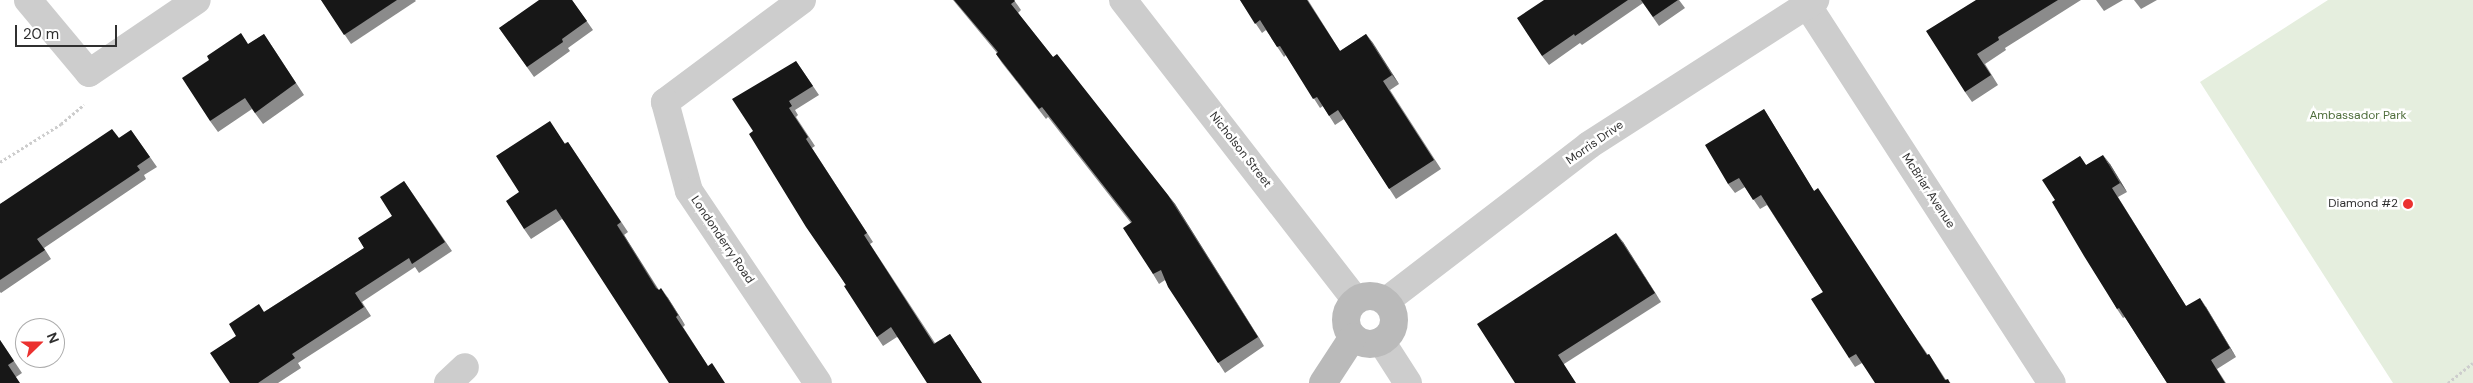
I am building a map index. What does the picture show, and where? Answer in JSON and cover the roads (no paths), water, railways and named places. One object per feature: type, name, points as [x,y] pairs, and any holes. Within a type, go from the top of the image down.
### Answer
[{"type":"street","points":[[28,0],[89,73],[197,0]]},
{"type":"street","name":"Londonderry Road","points":[[802,0],[665,102],[689,191],[818,383]]},
{"type":"street","name":"Nicholson Street","points":[[1123,0],[1356,300]]},
{"type":"street","name":"Morris Drive","points":[[1386,302],[1588,145],[1809,2]]},
{"type":"street","name":"McBriar Avenue","points":[[1809,2],[2052,383]]},
{"type":"street","points":[[1372,296],[1386,302],[1391,308],[1394,323],[1388,337],[1381,342],[1366,344],[1353,337],[1346,324],[1351,304],[1356,300],[1372,296]]},
{"type":"street","points":[[1323,383],[1353,337]]},
{"type":"street","points":[[1381,342],[1408,383]]},
{"type":"place","name":"Diamond #2","points":[[2408,204]]},
{"type":"park label","name":"Ambassador Park","points":[[2358,116]]}]
